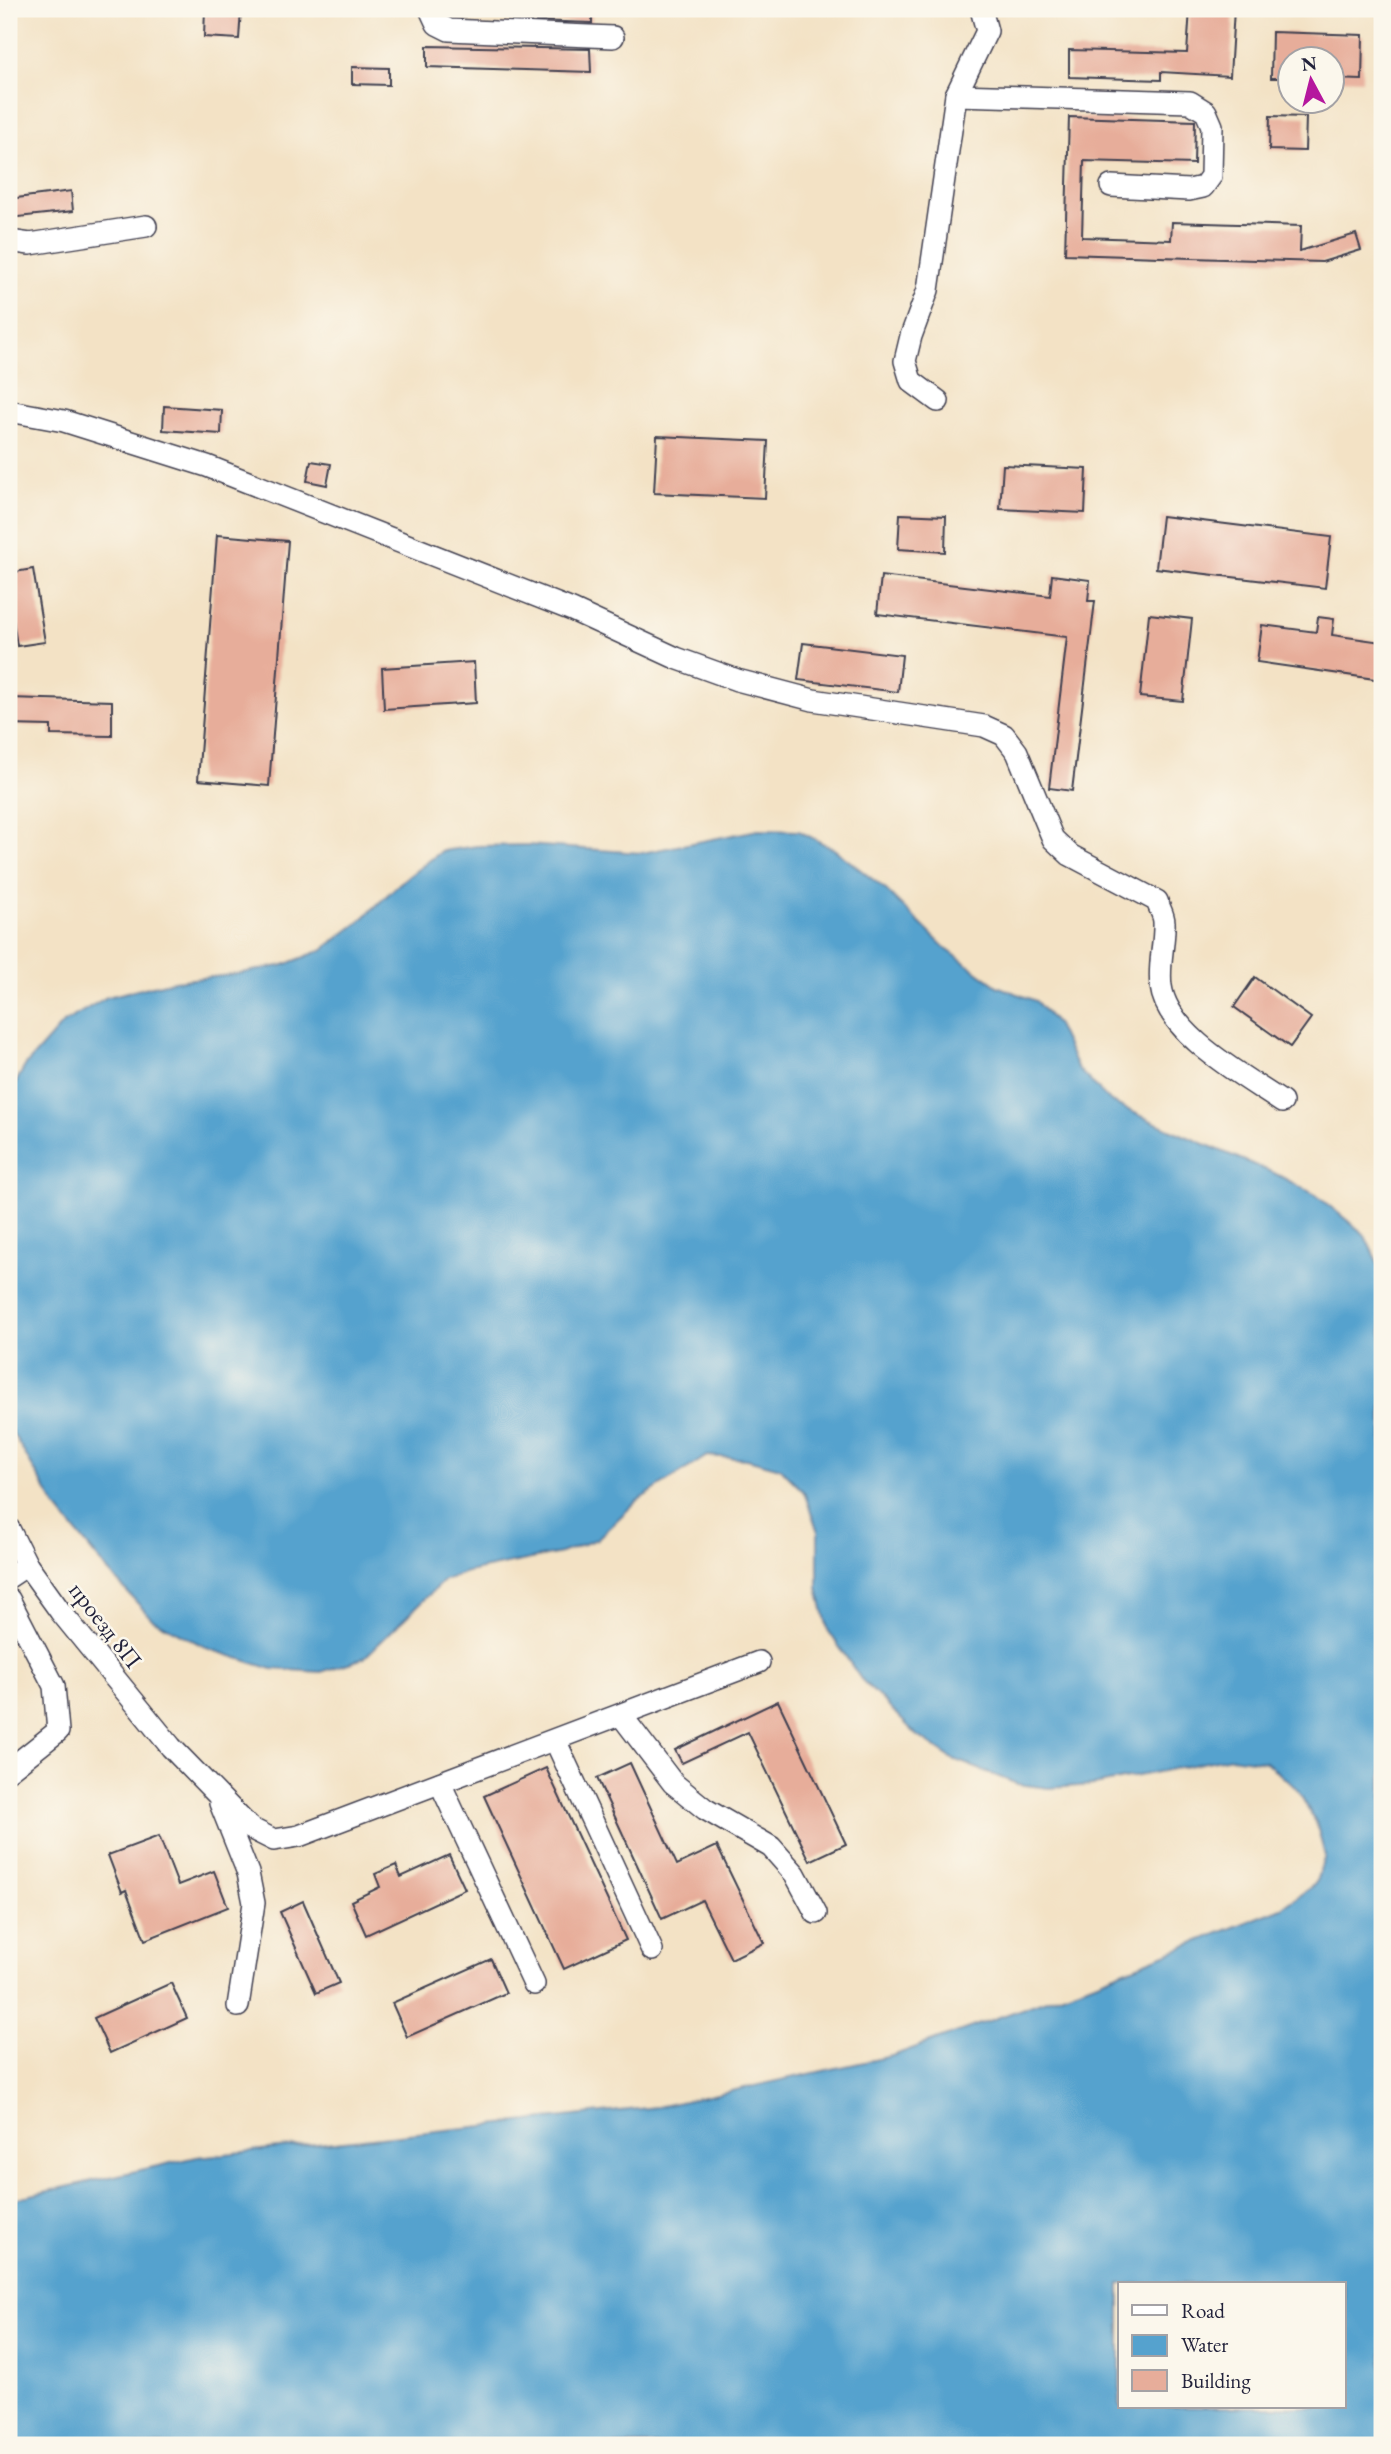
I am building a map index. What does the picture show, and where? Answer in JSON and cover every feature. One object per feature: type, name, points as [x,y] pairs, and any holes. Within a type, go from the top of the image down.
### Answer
[{"type":"street","points":[[430,9],[438,24],[449,30],[613,37]]},
{"type":"street","points":[[938,401],[911,381],[905,361],[928,290],[956,95],[988,31],[981,9]]},
{"type":"street","points":[[956,95],[1190,102],[1206,112],[1212,126],[1211,176],[1203,187],[1189,190],[1111,186]]},
{"type":"street","points":[[9,241],[30,244],[146,226]]},
{"type":"street","points":[[9,411],[64,421],[207,466],[572,610],[677,658],[737,680],[813,700],[984,726],[1004,735],[1017,752],[1053,839],[1070,855],[1157,901],[1164,920],[1161,988],[1182,1029],[1202,1047],[1282,1102]]},
{"type":"street","name":"проезд 8П","points":[[9,1529],[27,1564],[88,1647],[171,1747],[250,1829],[274,1840],[299,1836],[760,1662]]},
{"type":"street","points":[[9,1577],[27,1564]]},
{"type":"street","points":[[9,1599],[54,1686],[58,1731],[9,1770]]},
{"type":"street","points":[[621,1715],[673,1783],[705,1809],[771,1847],[795,1874],[816,1913]]},
{"type":"street","points":[[555,1740],[652,1950]]},
{"type":"street","points":[[440,1783],[534,1984]]},
{"type":"street","points":[[217,1794],[248,1873],[254,1903],[238,2006]]},
{"type":"water","points":[[758,830],[799,831],[834,849],[885,889],[945,948],[997,986],[1036,1001],[1057,1025],[1078,1069],[1111,1102],[1276,1174],[1316,1195],[1364,1234],[1382,1272],[1382,2445],[9,2445],[9,2200],[197,2157],[657,2107],[892,2056],[1082,1987],[1282,1908],[1315,1884],[1325,1856],[1316,1822],[1297,1789],[1266,1762],[1231,1757],[1094,1785],[1049,1788],[1017,1784],[951,1758],[917,1735],[861,1679],[828,1630],[818,1588],[818,1532],[804,1492],[780,1468],[747,1459],[707,1456],[637,1501],[597,1539],[561,1553],[467,1572],[444,1580],[364,1658],[321,1672],[272,1669],[209,1649],[152,1619],[108,1571],[56,1507],[9,1427],[9,1095],[25,1066],[63,1023],[107,997],[174,981],[232,975],[284,965],[322,950],[442,851],[477,846],[527,845],[642,853]]},
{"type":"building","points":[[205,9],[241,9],[239,39],[204,37]]},
{"type":"building","points":[[537,9],[592,9],[592,23],[536,21]]},
{"type":"building","points":[[1190,9],[1234,9],[1230,76],[1161,72],[1161,80],[1069,77],[1069,50],[1187,53]]},
{"type":"building","points":[[1272,32],[1363,35],[1362,80],[1346,79],[1346,46],[1276,46],[1276,78],[1271,78]]},
{"type":"building","points":[[427,46],[590,49],[591,72],[427,67]]},
{"type":"building","points":[[352,67],[389,68],[389,85],[352,84]]},
{"type":"building","points":[[1270,116],[1306,117],[1305,151],[1269,150]]},
{"type":"building","points":[[1069,117],[1195,121],[1194,164],[1084,161],[1082,237],[1171,240],[1172,222],[1301,226],[1300,251],[1356,234],[1361,250],[1322,262],[1065,254]]},
{"type":"building","points":[[71,191],[73,211],[9,218],[9,199]]},
{"type":"building","points":[[164,406],[222,410],[221,434],[163,430]]},
{"type":"building","points":[[657,436],[768,441],[765,498],[654,493]]},
{"type":"building","points":[[311,461],[331,464],[327,485],[307,481]]},
{"type":"building","points":[[1003,465],[1087,469],[1085,513],[1000,509]]},
{"type":"building","points":[[900,514],[946,516],[945,552],[898,549]]},
{"type":"building","points":[[1162,516],[1331,537],[1325,588],[1156,568]]},
{"type":"building","points":[[217,535],[288,541],[269,786],[198,780]]},
{"type":"building","points":[[33,569],[45,642],[17,646],[9,593],[9,573]]},
{"type":"building","points":[[1052,575],[1090,580],[1088,601],[1095,601],[1072,791],[1049,788],[1067,637],[877,614],[881,576],[1050,596]]},
{"type":"building","points":[[1149,614],[1192,619],[1183,701],[1140,697]]},
{"type":"building","points":[[1318,617],[1334,619],[1332,635],[1382,642],[1382,680],[1257,662],[1262,625],[1316,632]]},
{"type":"building","points":[[803,643],[902,655],[898,692],[798,680]]},
{"type":"building","points":[[474,662],[476,703],[384,709],[382,668]]},
{"type":"building","points":[[9,698],[112,701],[112,736],[51,735],[51,726],[9,725]]},
{"type":"building","points":[[1255,977],[1311,1018],[1290,1047],[1234,1007]]},
{"type":"building","points":[[778,1701],[846,1844],[810,1861],[748,1732],[682,1763],[675,1750]]},
{"type":"building","points":[[630,1763],[677,1865],[717,1846],[764,1943],[731,1959],[702,1900],[662,1919],[597,1778]]},
{"type":"building","points":[[546,1768],[626,1940],[564,1969],[484,1796]]},
{"type":"building","points":[[159,1836],[178,1885],[214,1871],[228,1907],[145,1940],[126,1890],[122,1892],[108,1855]]},
{"type":"building","points":[[449,1855],[465,1889],[366,1935],[351,1901],[380,1887],[375,1874],[396,1865],[401,1877]]},
{"type":"building","points":[[303,1901],[339,1983],[316,1993],[280,1912]]},
{"type":"building","points":[[491,1959],[506,1993],[407,2037],[392,2003]]},
{"type":"building","points":[[171,1983],[187,2018],[110,2053],[94,2018]]}]
